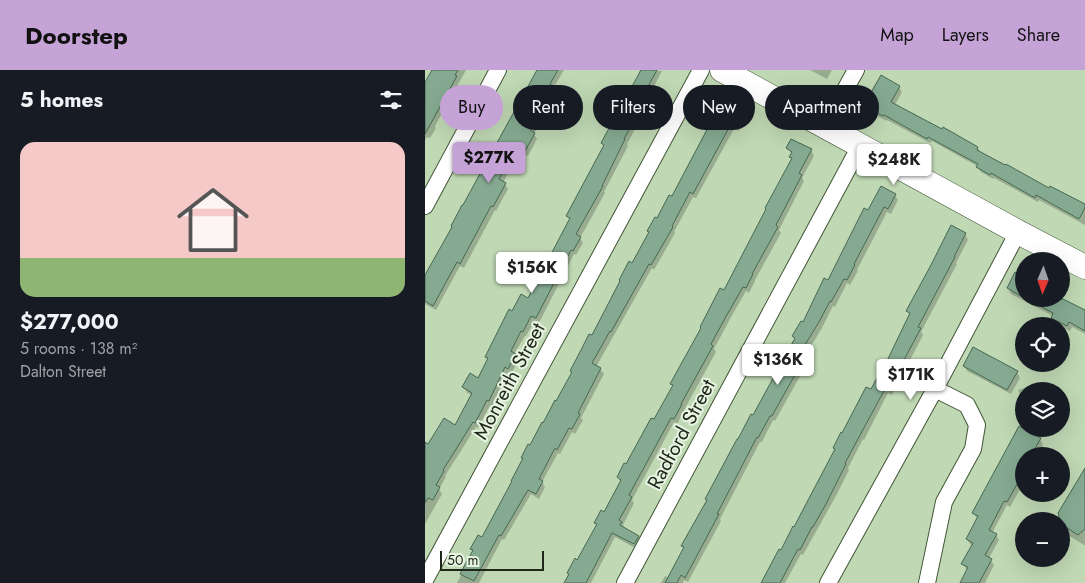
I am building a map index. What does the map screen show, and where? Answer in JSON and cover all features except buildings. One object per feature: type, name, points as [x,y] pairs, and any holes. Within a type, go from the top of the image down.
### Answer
[{"type":"main road","points":[[723,70],[765,93]]},
{"type":"main road","points":[[832,130],[1085,267]]},
{"type":"street","points":[[425,206],[499,70]]},
{"type":"street","name":"Monreith Street","points":[[425,580],[701,70]]},
{"type":"street","points":[[848,85],[856,70]]},
{"type":"street","name":"Radford Street","points":[[625,583],[860,146]]},
{"type":"street","points":[[828,583],[935,389],[1018,232]]},
{"type":"street","points":[[927,583],[944,502],[973,449],[977,425],[967,405],[935,389]]}]
